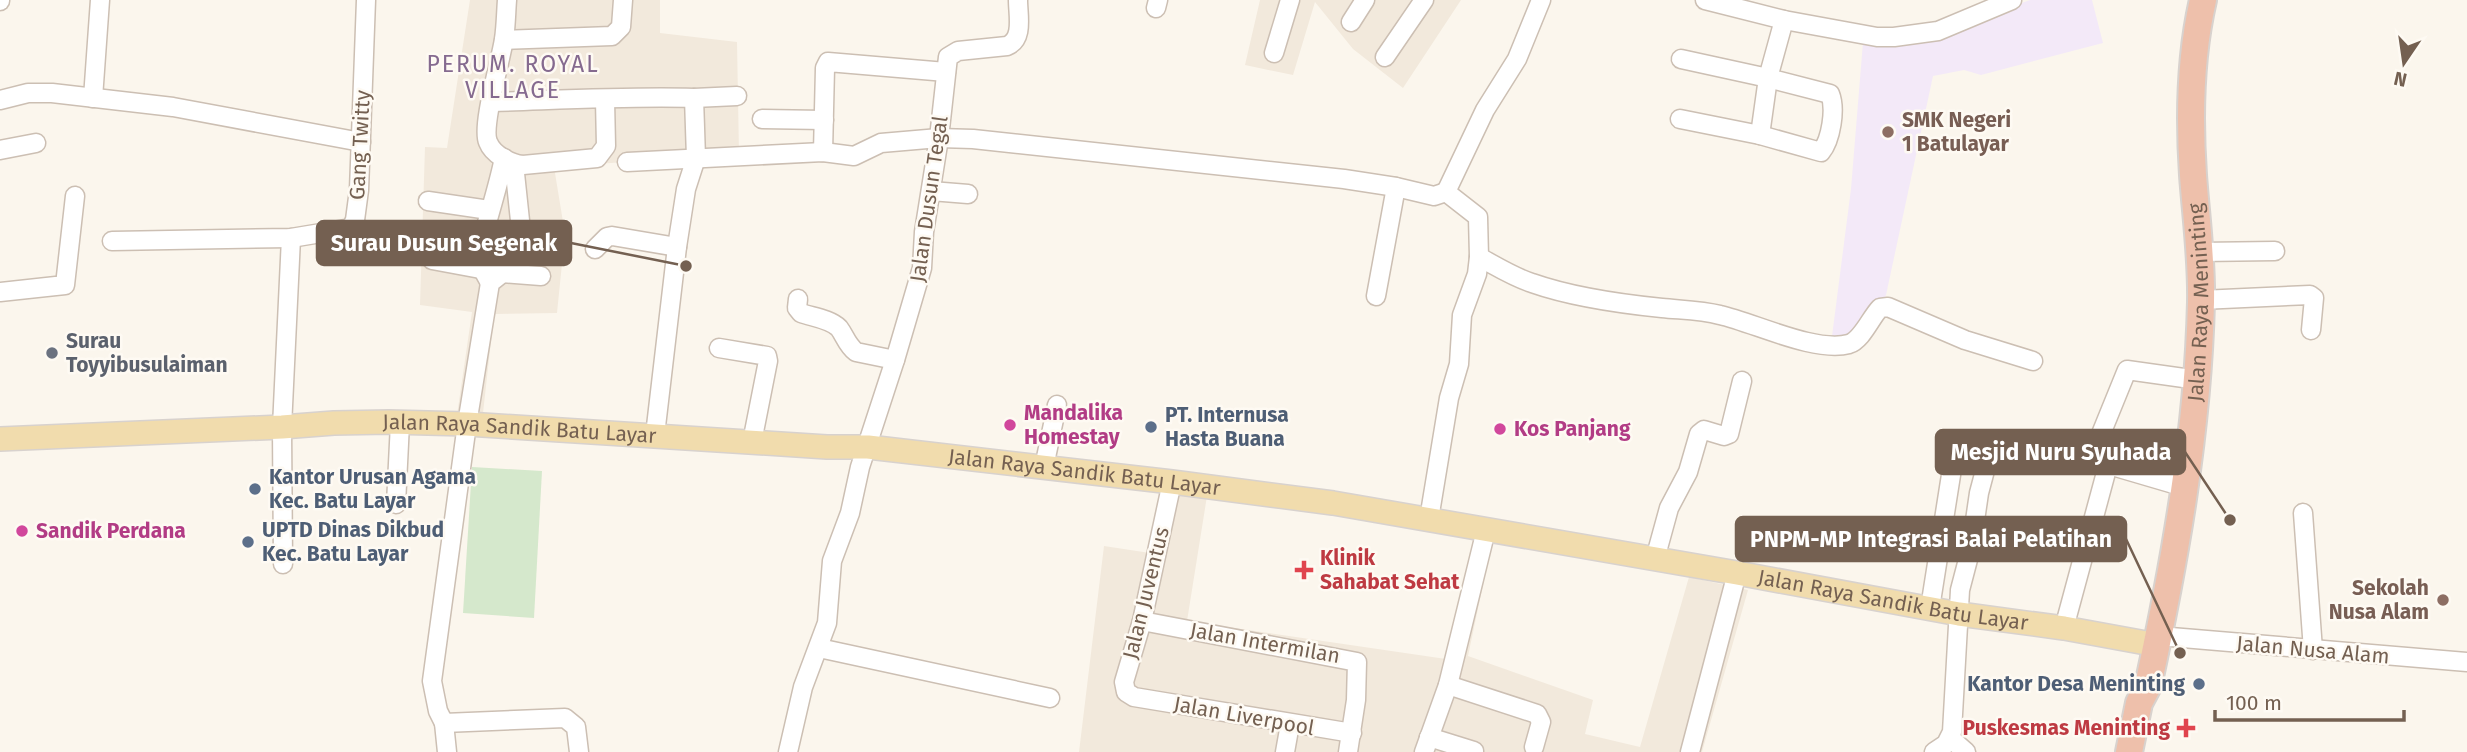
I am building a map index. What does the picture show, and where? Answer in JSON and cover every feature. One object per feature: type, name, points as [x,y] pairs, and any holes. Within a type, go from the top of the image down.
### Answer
[{"type":"highway","name":"Jalan Raya Meninting","points":[[2129,752],[2139,703],[2148,686],[2173,564],[2198,380],[2200,252],[2191,109],[2193,61],[2203,0]]},
{"type":"highway","name":"Jalan Raya Meninting","points":[[2142,752],[2150,706],[2148,686]]},
{"type":"main road","name":"Jalan Raya Sandik Batu Layar","points":[[0,439],[334,423],[400,423],[467,424],[827,447],[867,447],[1333,503],[1959,614],[2158,640]]},
{"type":"street","points":[[93,98],[100,0]]},
{"type":"street","name":"Gang Twitty","points":[[113,241],[291,238],[344,230],[354,225],[361,142],[366,0]]},
{"type":"street","points":[[507,0],[504,40],[486,132],[488,142],[509,161],[530,165],[599,156],[606,146],[605,100]]},
{"type":"street","points":[[504,40],[612,36],[617,34],[622,24],[623,0]]},
{"type":"street","points":[[823,152],[825,67],[829,61],[946,72],[948,57],[953,52],[1013,43],[1018,34],[1018,0]]},
{"type":"street","points":[[1274,53],[1290,0]]},
{"type":"street","points":[[1351,22],[1365,0]]},
{"type":"street","points":[[1385,57],[1424,0]]},
{"type":"street","points":[[627,162],[823,152],[857,155],[879,143],[939,138],[980,139],[1330,177],[1434,196],[1446,192],[1485,110],[1517,59],[1541,0]]},
{"type":"street","points":[[1704,0],[1783,20],[1877,37],[1911,36],[1938,31],[2012,0]]},
{"type":"street","points":[[1760,135],[1768,78],[1783,20]]},
{"type":"street","points":[[1679,119],[1760,135],[1821,152],[1826,146],[1834,103],[1830,94],[1681,59]]},
{"type":"street","name":"Jalan Dusun Tegal","points":[[788,752],[803,687],[830,612],[831,561],[850,513],[860,467],[922,268],[924,232],[946,72]]},
{"type":"street","points":[[0,100],[28,93],[52,93],[173,107],[361,142]]},
{"type":"street","points":[[492,102],[737,96]]},
{"type":"street","points":[[655,435],[677,247],[686,189],[696,158],[694,99]]},
{"type":"street","points":[[762,119],[824,120]]},
{"type":"street","points":[[0,150],[36,143]]},
{"type":"street","points":[[447,752],[444,723],[438,711],[432,681],[467,424],[491,275],[478,256],[489,210],[509,161]]},
{"type":"street","points":[[491,275],[519,260],[521,230],[509,161]]},
{"type":"street","points":[[1376,296],[1396,187]]},
{"type":"street","points":[[931,191],[968,194]]},
{"type":"street","points":[[1429,519],[1449,398],[1459,365],[1462,315],[1477,274],[1479,257],[1478,217],[1446,192]]},
{"type":"street","points":[[0,292],[65,285],[75,196]]},
{"type":"street","points":[[428,201],[489,210]]},
{"type":"street","points":[[595,250],[607,237],[612,236],[677,247]]},
{"type":"street","points":[[283,564],[282,427],[291,238]]},
{"type":"street","points":[[2200,252],[2276,251]]},
{"type":"street","points":[[1479,257],[1530,282],[1557,291],[1710,313],[1769,329],[1794,339],[1816,343],[1854,342],[1880,308],[1888,307],[1954,337],[2033,360]]},
{"type":"street","points":[[432,260],[491,275],[541,276]]},
{"type":"street","points":[[2201,300],[2310,295],[2314,298],[2311,331]]},
{"type":"street","points":[[798,299],[797,308],[800,313],[831,322],[856,352],[895,360]]},
{"type":"street","points":[[719,348],[767,356],[752,442]]},
{"type":"street","points":[[2184,487],[2092,460],[2096,443],[2127,370],[2198,380]]},
{"type":"street","points":[[1655,559],[1669,508],[1688,472],[1699,434],[1704,430],[1724,436],[1729,434],[1742,381]]},
{"type":"street","points":[[1044,467],[1057,405]]},
{"type":"street","points":[[396,504],[400,423]]},
{"type":"street","points":[[1930,608],[1954,456]]},
{"type":"street","points":[[1934,752],[1946,744],[1953,727],[1960,590],[1988,459]]},
{"type":"street","points":[[2064,628],[2108,465]]},
{"type":"street","name":"Jalan Juventus","points":[[1136,697],[1127,693],[1124,684],[1142,621],[1172,482]]},
{"type":"street","points":[[2304,513],[2313,650]]},
{"type":"street","points":[[1474,751],[1427,744],[1448,685],[1486,530]]},
{"type":"street","points":[[1690,752],[1737,573]]},
{"type":"street","name":"Jalan Intermilan","points":[[1142,621],[1353,659],[1358,665],[1358,677],[1352,733]]},
{"type":"street","name":"Jalan Nusa Alam","points":[[2158,640],[2467,662]]},
{"type":"street","points":[[819,648],[1050,698]]},
{"type":"street","points":[[1448,685],[1537,714],[1541,728],[1534,747]]},
{"type":"street","name":"Jalan Liverpool","points":[[1136,697],[1352,733]]},
{"type":"street","points":[[444,723],[565,718],[573,723],[578,732],[579,752]]},
{"type":"street","points":[[1285,752],[1290,724]]},
{"type":"street","points":[[1348,752],[1352,733]]},
{"type":"street","points":[[1950,738],[1966,752]]},
{"type":"shaded area","name":"PERUM. ROYAL VILLAGE","points":[[470,0],[660,0],[660,33],[737,42],[739,154],[554,167],[565,234],[557,313],[494,314],[482,422],[456,422],[472,312],[420,305],[425,147],[447,148]]},
{"type":"shaded area","points":[[1260,0],[1461,0],[1403,88],[1353,49],[1315,2],[1293,75],[1245,65]]},
{"type":"shaded area","name":"SMK Negeri 1 Batulayar","points":[[2030,0],[2092,0],[2103,43],[1981,75],[1964,70],[1933,76],[1886,295],[1853,344],[1831,344],[1851,189],[1863,42],[1930,37]]},
{"type":"shaded area","points":[[1163,492],[1207,496],[1187,621],[1446,659],[1474,538],[1492,542],[1468,656],[1593,700],[1585,734],[1640,747],[1689,577],[1748,590],[1702,752],[1079,752],[1104,546],[1150,553]]},
{"type":"green space","points":[[472,467],[542,471],[534,618],[463,613]]},
{"type":"place","name":"SMK Negeri 1 Batulayar","points":[[1888,132]]},
{"type":"place","name":"Surau Dusun Segenak","points":[[686,266]]},
{"type":"place","name":"Surau Toyyibusulaiman","points":[[52,353]]},
{"type":"place","name":"Mandalika Homestay","points":[[1010,425]]},
{"type":"place","name":"PT. Internusa Hasta Buana","points":[[1151,427]]},
{"type":"place","name":"Kos Panjang","points":[[1500,429]]},
{"type":"place","name":"Kantor Urusan Agama Kec. Batu Layar","points":[[255,489]]},
{"type":"place","name":"Mesjid Nuru Syuhada","points":[[2230,520]]},
{"type":"place","name":"Sandik Perdana","points":[[22,531]]},
{"type":"place","name":"UPTD Dinas Dikbud Kec. Batu Layar","points":[[248,542]]},
{"type":"place","name":"Klinik Sahabat Sehat","points":[[1304,570]]},
{"type":"place","name":"Sekolah Nusa Alam","points":[[2443,600]]},
{"type":"place","name":"PNPM-MP Integrasi Balai Pelatihan","points":[[2180,653]]},
{"type":"place","name":"Kantor Desa Meninting","points":[[2199,684]]},
{"type":"place","name":"Puskesmas Meninting","points":[[2186,728]]},
{"type":"district","name":"PERUM. ROYAL VILLAGE","points":[[513,77]]}]
